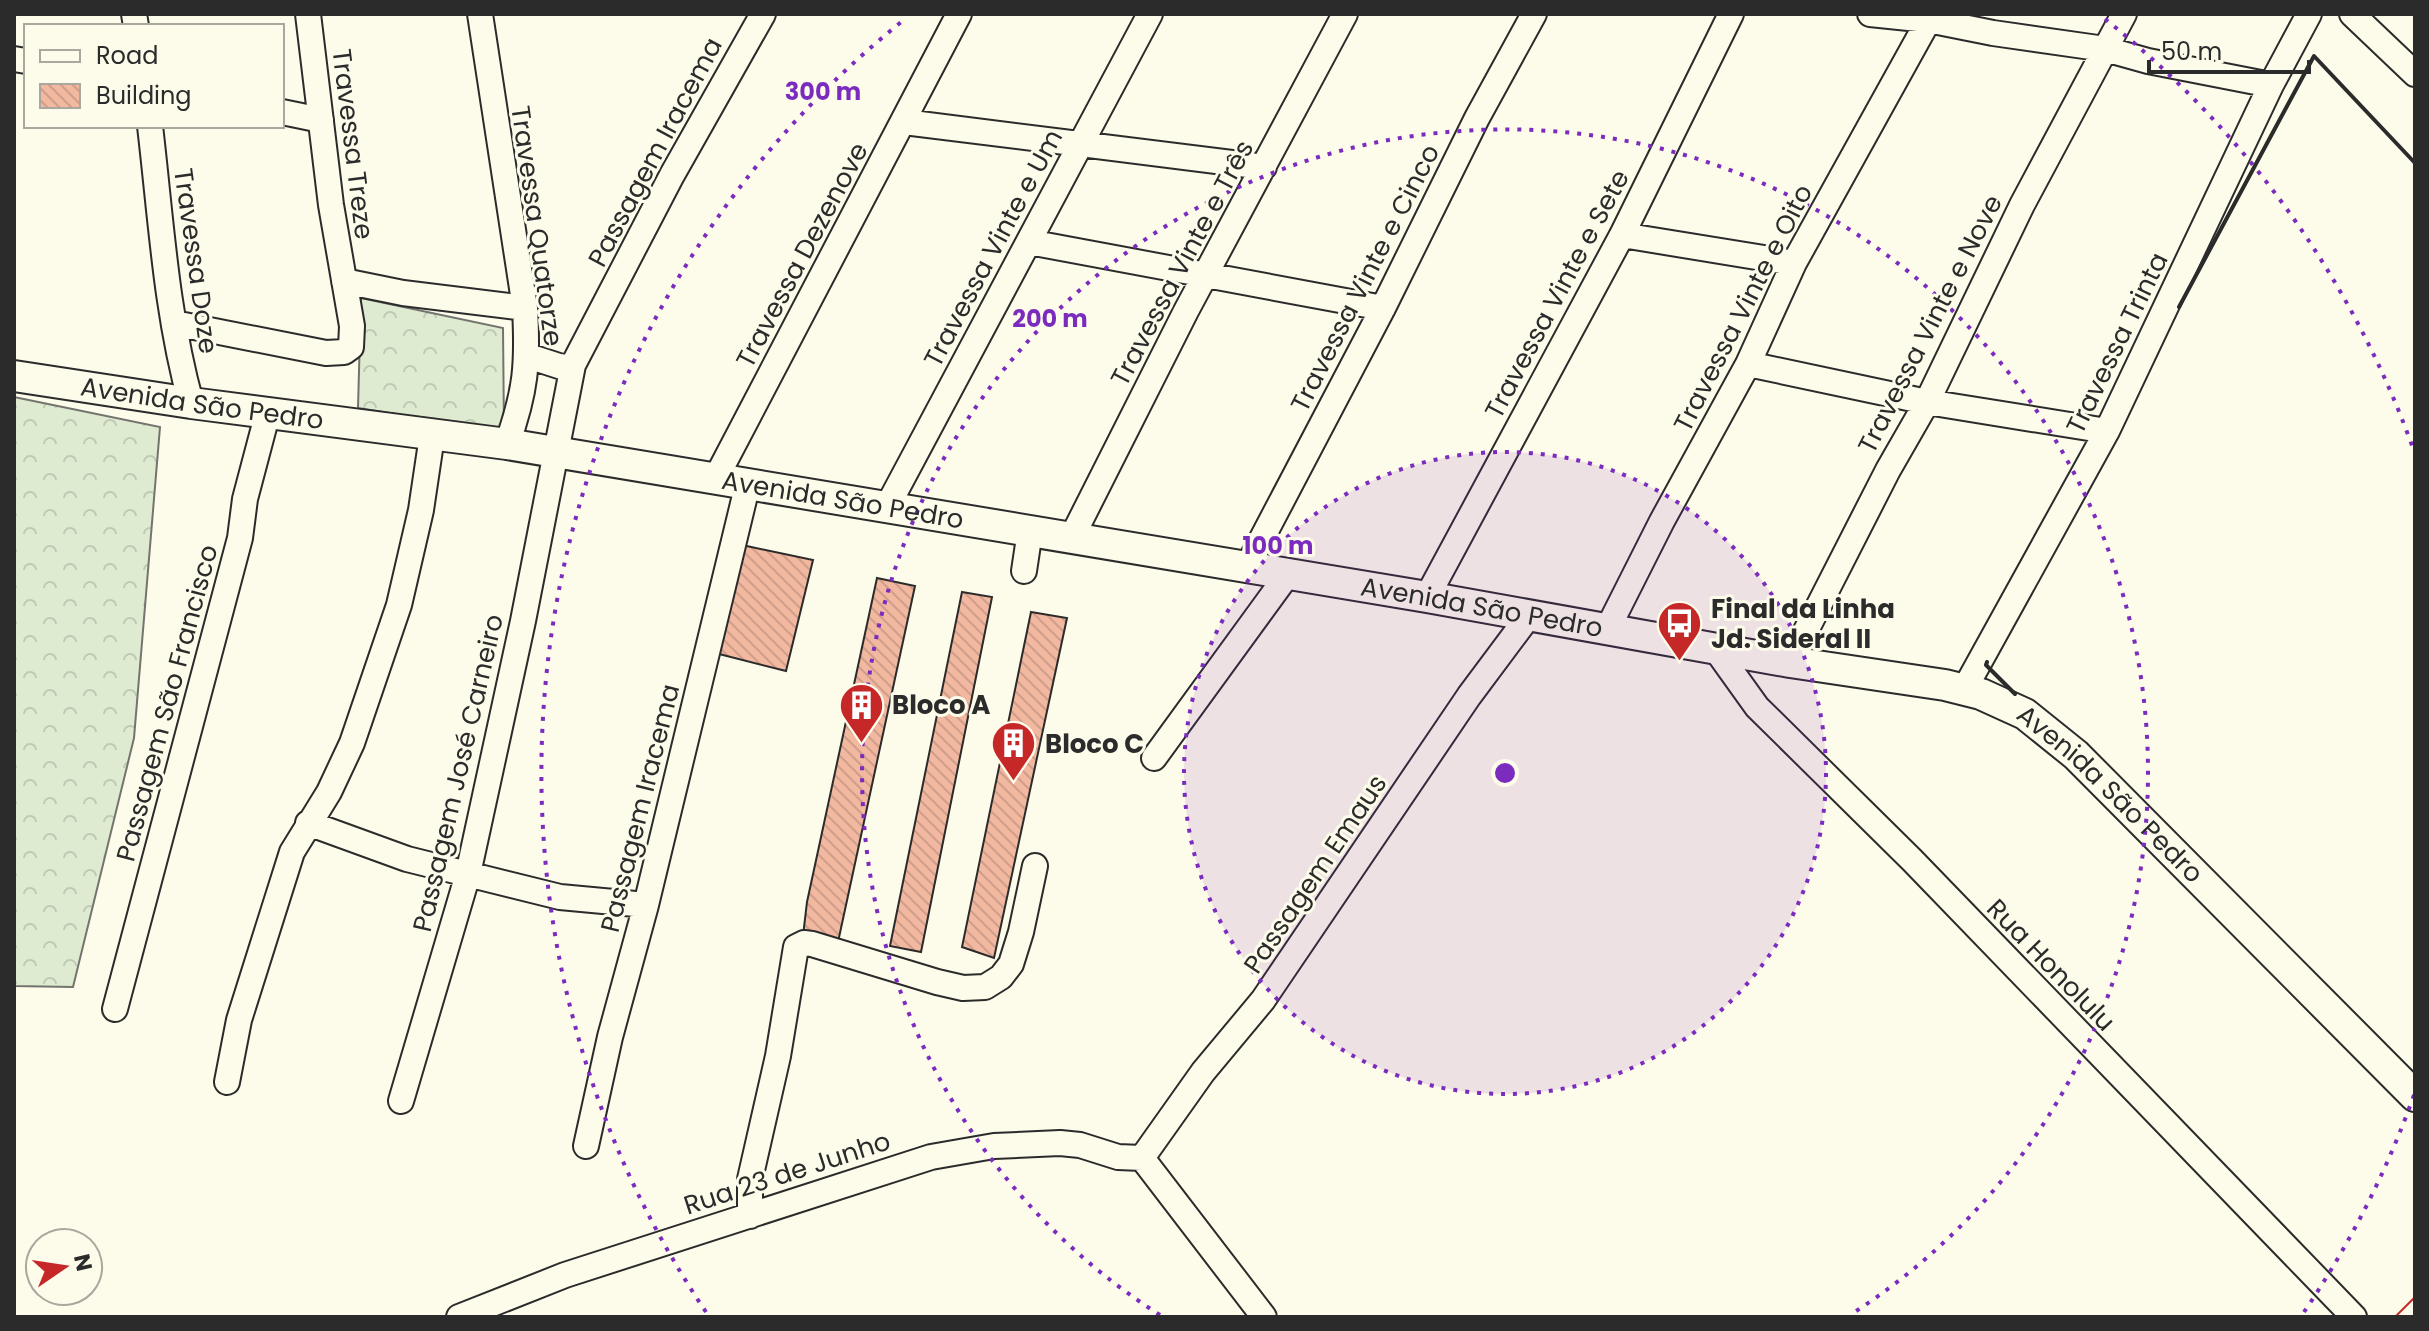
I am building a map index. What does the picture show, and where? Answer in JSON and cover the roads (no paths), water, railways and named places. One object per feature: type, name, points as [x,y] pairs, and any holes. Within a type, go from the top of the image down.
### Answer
[{"type":"main road","name":"Avenida São Pedro","points":[[14,376],[191,403],[507,444],[1964,690],[2005,703],[2025,714],[2066,746],[2415,1096]]},
{"type":"street","name":"Travessa Treze","points":[[174,323],[326,353],[344,352],[351,347],[353,340],[331,205],[308,14]]},
{"type":"street","name":"Travessa Quatorze","points":[[480,14],[525,308],[528,356],[525,386],[507,444]]},
{"type":"street","name":"Passagem Iracema","points":[[554,454],[573,365],[672,175],[763,14]]},
{"type":"street","name":"Travessa Dezenove","points":[[716,478],[959,14]]},
{"type":"street","name":"Travessa Vinte e Um","points":[[886,509],[1150,14]]},
{"type":"street","name":"Travessa Vinte e Três","points":[[1071,539],[1186,311],[1345,14]]},
{"type":"street","name":"Travessa Vinte e Cinco","points":[[1247,567],[1383,308],[1477,118],[1534,14]]},
{"type":"street","name":"Travessa Vinte e Sete","points":[[1427,597],[1622,235],[1731,14]]},
{"type":"street","points":[[1870,14],[1930,17],[1993,33],[2105,49],[2148,61],[2271,85]]},
{"type":"street","name":"Travessa Vinte e Nove","points":[[1790,662],[1880,483],[1927,402],[2022,205],[2124,14]]},
{"type":"street","name":"Travessa Trinta","points":[[1964,690],[2107,431],[2271,85],[2309,14]]},
{"type":"street","points":[[2352,14],[2415,74]]},
{"type":"street","name":"Travessa Vinte e Oito","points":[[1607,630],[1662,521],[1748,364],[1794,263],[1930,17]]},
{"type":"street","points":[[284,112],[321,120]]},
{"type":"street","points":[[904,122],[1264,167]]},
{"type":"street","name":"Travessa Doze","points":[[150,128],[164,262],[180,364],[191,403]]},
{"type":"street","points":[[1622,235],[1794,263]]},
{"type":"street","points":[[1029,242],[1383,308]]},
{"type":"street","points":[[344,281],[403,293],[525,308]]},
{"type":"street","points":[[528,356],[562,367],[573,365]]},
{"type":"street","points":[[1748,364],[1927,402],[2107,431]]},
{"type":"street","name":"Passagem São Francisco","points":[[115,1009],[240,538],[245,499],[268,412]]},
{"type":"street","points":[[227,1082],[239,1020],[292,852],[341,768],[378,671],[410,559],[432,436]]},
{"type":"street","name":"Passagem José Carneiro","points":[[401,1101],[468,874],[523,621],[554,454]]},
{"type":"street","name":"Passagem Iracema","points":[[586,1146],[610,1037],[646,905],[748,483]]},
{"type":"street","points":[[1024,571],[1030,531]]},
{"type":"street","points":[[1154,758],[1288,574]]},
{"type":"street","name":"Passagem Emaus","points":[[1142,1158],[1203,1072],[1263,1000],[1452,721],[1528,617]]},
{"type":"street","name":"Rua Honolulu","points":[[1714,647],[1734,678],[1765,715],[1912,860],[2354,1317]]},
{"type":"street","points":[[308,823],[407,859],[560,897],[646,905]]},
{"type":"street","points":[[750,1216],[750,1179],[778,1056],[793,952],[804,943],[859,956],[937,982],[978,990],[1001,977],[1011,964],[1035,866]]},
{"type":"street","name":"Rua 23 de Junho","points":[[459,1317],[565,1275],[903,1164],[994,1146],[1060,1143],[1097,1149],[1118,1157],[1142,1158]]},
{"type":"street","points":[[1142,1158],[1264,1317]]},
{"type":"place","name":"Final da Linha Jd. Sideral II","points":[[1680,663]]},
{"type":"place","name":"Bloco A","points":[[861,744]]},
{"type":"place","name":"Bloco C","points":[[1014,783]]}]
